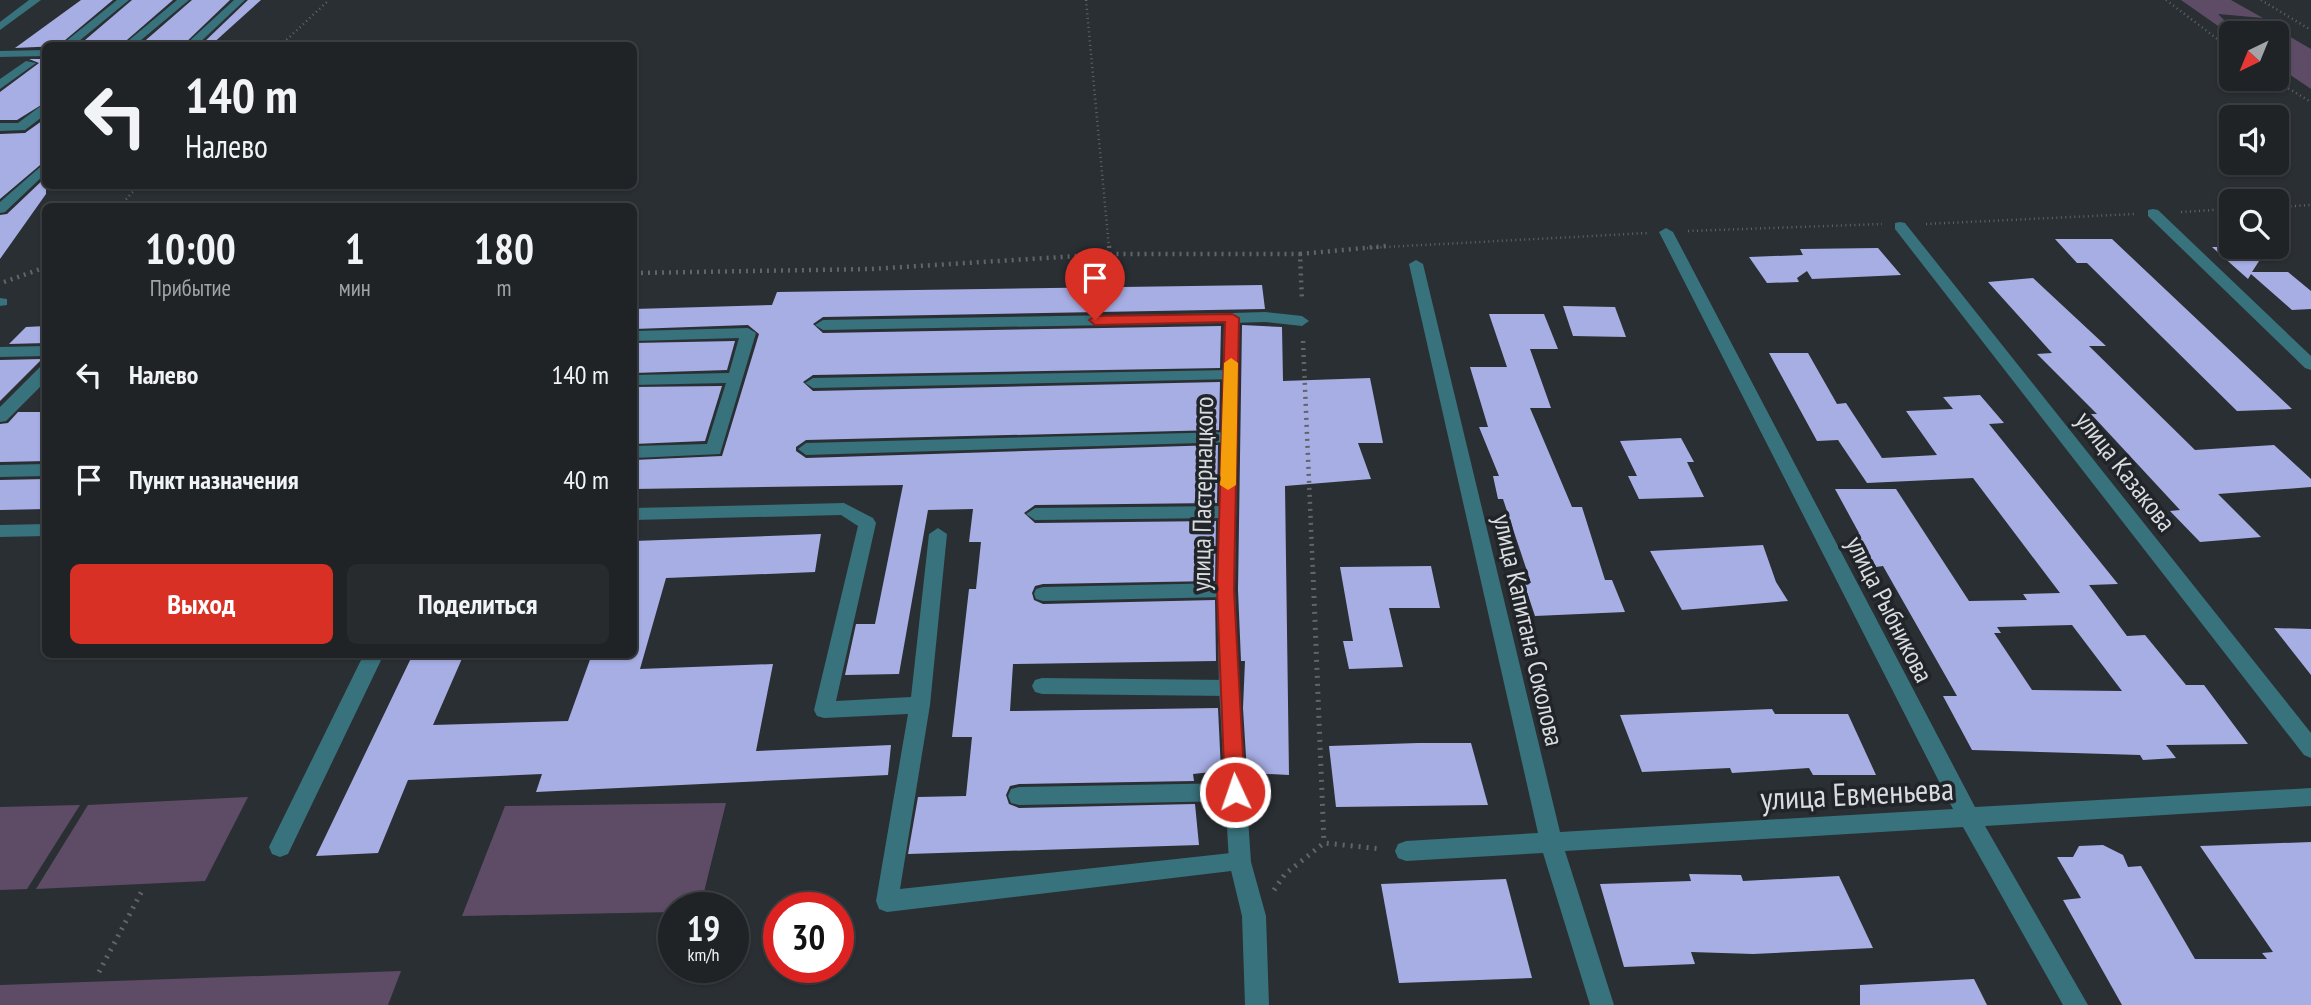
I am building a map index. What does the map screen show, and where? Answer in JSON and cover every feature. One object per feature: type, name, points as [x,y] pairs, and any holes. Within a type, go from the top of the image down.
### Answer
[{"type":"street","points":[[0,27],[36,0]]},
{"type":"street","points":[[70,42],[124,0]]},
{"type":"street","points":[[132,42],[184,0]]},
{"type":"street","points":[[194,42],[240,0]]},
{"type":"street","points":[[0,54],[42,53]]},
{"type":"street","points":[[0,85],[30,63]]},
{"type":"street","points":[[0,127],[21,127],[42,111]]},
{"type":"street","points":[[0,209],[42,170]]},
{"type":"street","points":[[2153,213],[2311,365]]},
{"type":"street","name":"улица Казакова","points":[[1900,226],[2311,749]]},
{"type":"street","name":"улица Рыбникова","points":[[1666,232],[1969,818],[2076,1005]]},
{"type":"street","name":"улица Капитана Соколова","points":[[1416,264],[1551,842],[1602,1005]]},
{"type":"street","points":[[822,325],[1265,317],[1302,321]]},
{"type":"street","name":"улица Пастернацкого","points":[[1232,318],[1226,590],[1229,688],[1240,862],[1254,916],[1257,1005]]},
{"type":"street","points":[[637,336],[748,333],[714,450],[637,452]]},
{"type":"street","points":[[0,352],[42,351]]},
{"type":"street","points":[[0,417],[42,375]]},
{"type":"street","points":[[813,383],[1230,375]]},
{"type":"street","points":[[637,380],[736,378]]},
{"type":"street","points":[[22,394],[42,394]]},
{"type":"street","points":[[806,449],[1228,438]]},
{"type":"street","points":[[0,471],[42,470]]},
{"type":"street","points":[[637,514],[844,509],[867,523],[824,710],[920,705]]},
{"type":"street","points":[[1035,514],[1228,512]]},
{"type":"street","points":[[0,531],[42,530]]},
{"type":"street","points":[[938,534],[920,705],[887,901],[1240,862]]},
{"type":"street","points":[[1043,594],[1226,590]]},
{"type":"street","points":[[280,847],[372,658]]},
{"type":"street","points":[[1042,686],[1229,688]]},
{"type":"street","points":[[1019,796],[1235,792]]},
{"type":"street","name":"улица Евменьева","points":[[1406,851],[2311,797]]},
{"type":"path","points":[[284,42],[329,0]]},
{"type":"path","points":[[1086,0],[1110,254]]},
{"type":"path","points":[[2166,0],[2219,40]]},
{"type":"path","points":[[2261,0],[2311,30]]},
{"type":"path","points":[[2289,89],[2311,102]]},
{"type":"path","points":[[123,203],[135,189]]},
{"type":"path","points":[[2289,206],[2311,205]]},
{"type":"path","points":[[1300,254],[1407,244],[1666,232],[1900,226],[2219,210]]},
{"type":"path","points":[[0,284],[42,268]]},
{"type":"path","points":[[1254,916],[1285,874],[1324,843],[1406,851]]},
{"type":"path","points":[[99,972],[143,889]]},
{"type":"shaded area","points":[[2181,0],[2231,0],[2263,18],[2218,14],[2225,21],[2219,21],[2219,27]]},
{"type":"shaded area","points":[[2289,36],[2311,49],[2311,89],[2289,74]]},
{"type":"shaded area","points":[[248,797],[205,881],[36,889],[88,805]]},
{"type":"shaded area","points":[[726,803],[704,892],[658,892],[658,912],[462,916],[505,806]]},
{"type":"shaded area","points":[[80,805],[27,889],[0,890],[0,807]]},
{"type":"shaded area","points":[[401,971],[388,1005],[0,1005],[0,985]]},
{"type":"building","points":[[81,0],[113,0],[63,42],[42,42],[42,47],[15,48]]},
{"type":"building","points":[[132,0],[173,0],[125,42],[83,42]]},
{"type":"building","points":[[192,0],[230,0],[186,42],[144,42]]},
{"type":"building","points":[[248,0],[261,0],[214,42],[204,42]]},
{"type":"building","points":[[29,59],[42,59],[42,104],[17,120],[0,120],[0,92],[39,63]]},
{"type":"building","points":[[42,121],[42,163],[0,199],[0,134],[25,133]]},
{"type":"building","points":[[42,181],[42,189],[46,189],[46,194],[0,259],[0,215],[7,214]]},
{"type":"building","points":[[2055,239],[2112,239],[2292,409],[2237,411],[2087,263],[2077,263]]},
{"type":"building","points":[[1878,248],[1901,275],[1812,279],[1807,271],[1797,278],[1799,282],[1767,283],[1749,257],[1803,255],[1800,249]]},
{"type":"building","points":[[2226,259],[2260,259],[2252,272],[2288,272],[2311,291],[2311,309],[2292,310],[2251,274],[2248,279]]},
{"type":"building","points":[[2033,278],[2106,346],[2089,346],[2195,450],[2274,445],[2311,479],[2311,487],[2218,494],[2261,537],[2200,542],[2170,511],[2180,510],[2091,414],[2097,414],[2037,354],[2052,353],[1988,282]]},
{"type":"building","points":[[1262,285],[1265,309],[823,317],[813,324],[823,333],[1221,326],[1220,368],[813,375],[803,382],[813,391],[1220,382],[1219,430],[806,440],[796,447],[796,451],[806,458],[1218,445],[1217,503],[1035,505],[1024,513],[1035,523],[1216,521],[1215,581],[1043,584],[1035,586],[1032,593],[1034,600],[1043,604],[1215,600],[1216,661],[1013,664],[1010,711],[1218,708],[1221,771],[1193,774],[1194,781],[1019,784],[1010,786],[1006,795],[1009,804],[1019,808],[1195,804],[1199,845],[908,854],[918,797],[966,796],[972,737],[952,737],[969,589],[976,589],[981,542],[969,542],[973,509],[928,510],[899,674],[845,675],[856,624],[875,624],[903,485],[637,489],[637,460],[722,456],[759,334],[748,325],[637,329],[637,309],[772,305],[777,292]]},
{"type":"building","points":[[1563,306],[1615,307],[1626,337],[1573,336]]},
{"type":"building","points":[[1489,314],[1544,314],[1558,349],[1530,349],[1551,408],[1530,408],[1572,507],[1582,507],[1605,580],[1612,580],[1625,612],[1535,616],[1524,583],[1531,583],[1503,499],[1498,499],[1493,476],[1499,476],[1479,427],[1488,427],[1470,367],[1507,367]]},
{"type":"building","points":[[1242,325],[1282,327],[1283,381],[1370,378],[1383,443],[1358,443],[1371,479],[1285,486],[1289,775],[1247,773],[1243,708],[1245,661],[1241,661],[1238,590]]},
{"type":"building","points":[[42,326],[42,343],[9,344],[26,327]]},
{"type":"building","points":[[735,341],[727,370],[637,373],[637,343]]},
{"type":"building","points":[[1769,353],[1808,353],[1837,404],[1846,403],[1882,458],[1937,455],[1906,411],[1953,409],[1943,397],[1980,395],[2004,423],[1989,424],[2118,584],[2089,585],[2127,636],[2145,635],[2186,685],[2204,685],[2248,744],[2166,745],[2176,758],[2143,760],[2140,755],[1972,750],[1943,696],[1957,696],[1883,566],[1876,567],[1855,533],[1859,533],[1835,489],[1896,489],[1969,601],[2027,600],[2023,594],[2060,593],[1973,478],[1867,483],[1838,440],[1817,441]],"holes":[[[2072,625],[2122,691],[2032,690],[1994,633],[2001,633],[1997,627]]]},
{"type":"building","points":[[42,359],[0,401],[0,360]]},
{"type":"building","points":[[722,386],[705,441],[637,444],[637,387]]},
{"type":"building","points":[[18,412],[42,412],[42,461],[0,462],[0,424],[8,423]]},
{"type":"building","points":[[1681,438],[1694,462],[1687,462],[1704,497],[1639,499],[1628,476],[1637,476],[1620,441]]},
{"type":"building","points":[[42,479],[42,509],[0,510],[0,480]]},
{"type":"building","points":[[821,534],[815,572],[666,578],[640,669],[773,664],[756,751],[891,745],[888,775],[536,792],[542,774],[408,780],[378,853],[316,856],[411,658],[462,658],[433,725],[568,721],[591,658],[637,658],[637,541]]},
{"type":"building","points":[[1763,545],[1776,582],[1788,601],[1682,610],[1650,551]]},
{"type":"building","points":[[1431,566],[1440,608],[1389,608],[1403,667],[1349,669],[1343,641],[1353,641],[1340,567]]},
{"type":"building","points":[[2274,628],[2311,629],[2311,675]]},
{"type":"building","points":[[1772,709],[1775,714],[1848,714],[1876,775],[1813,775],[1809,768],[1732,773],[1730,768],[1642,772],[1620,715]]},
{"type":"building","points":[[1471,743],[1488,805],[1336,807],[1329,746]]},
{"type":"building","points":[[2311,842],[2311,1005],[2122,1005],[2063,900],[2081,898],[2057,857],[2073,857],[2079,846],[2103,845],[2123,855],[2128,867],[2141,866],[2195,959],[2267,959],[2262,953],[2273,952],[2200,846]]},
{"type":"building","points":[[1689,874],[1741,875],[1743,881],[1839,876],[1873,948],[1753,954],[1691,952],[1695,964],[1624,967],[1600,884],[1691,881]]},
{"type":"building","points":[[1506,879],[1532,978],[1399,983],[1381,884]]},
{"type":"building","points":[[1974,979],[1987,1005],[1860,1005],[1860,985]]},
{"type":"slow traffic","points":[[1228,485],[1231,363]]},
{"type":"route","points":[[1095,320],[1232,318],[1226,590],[1235,792]]}]
